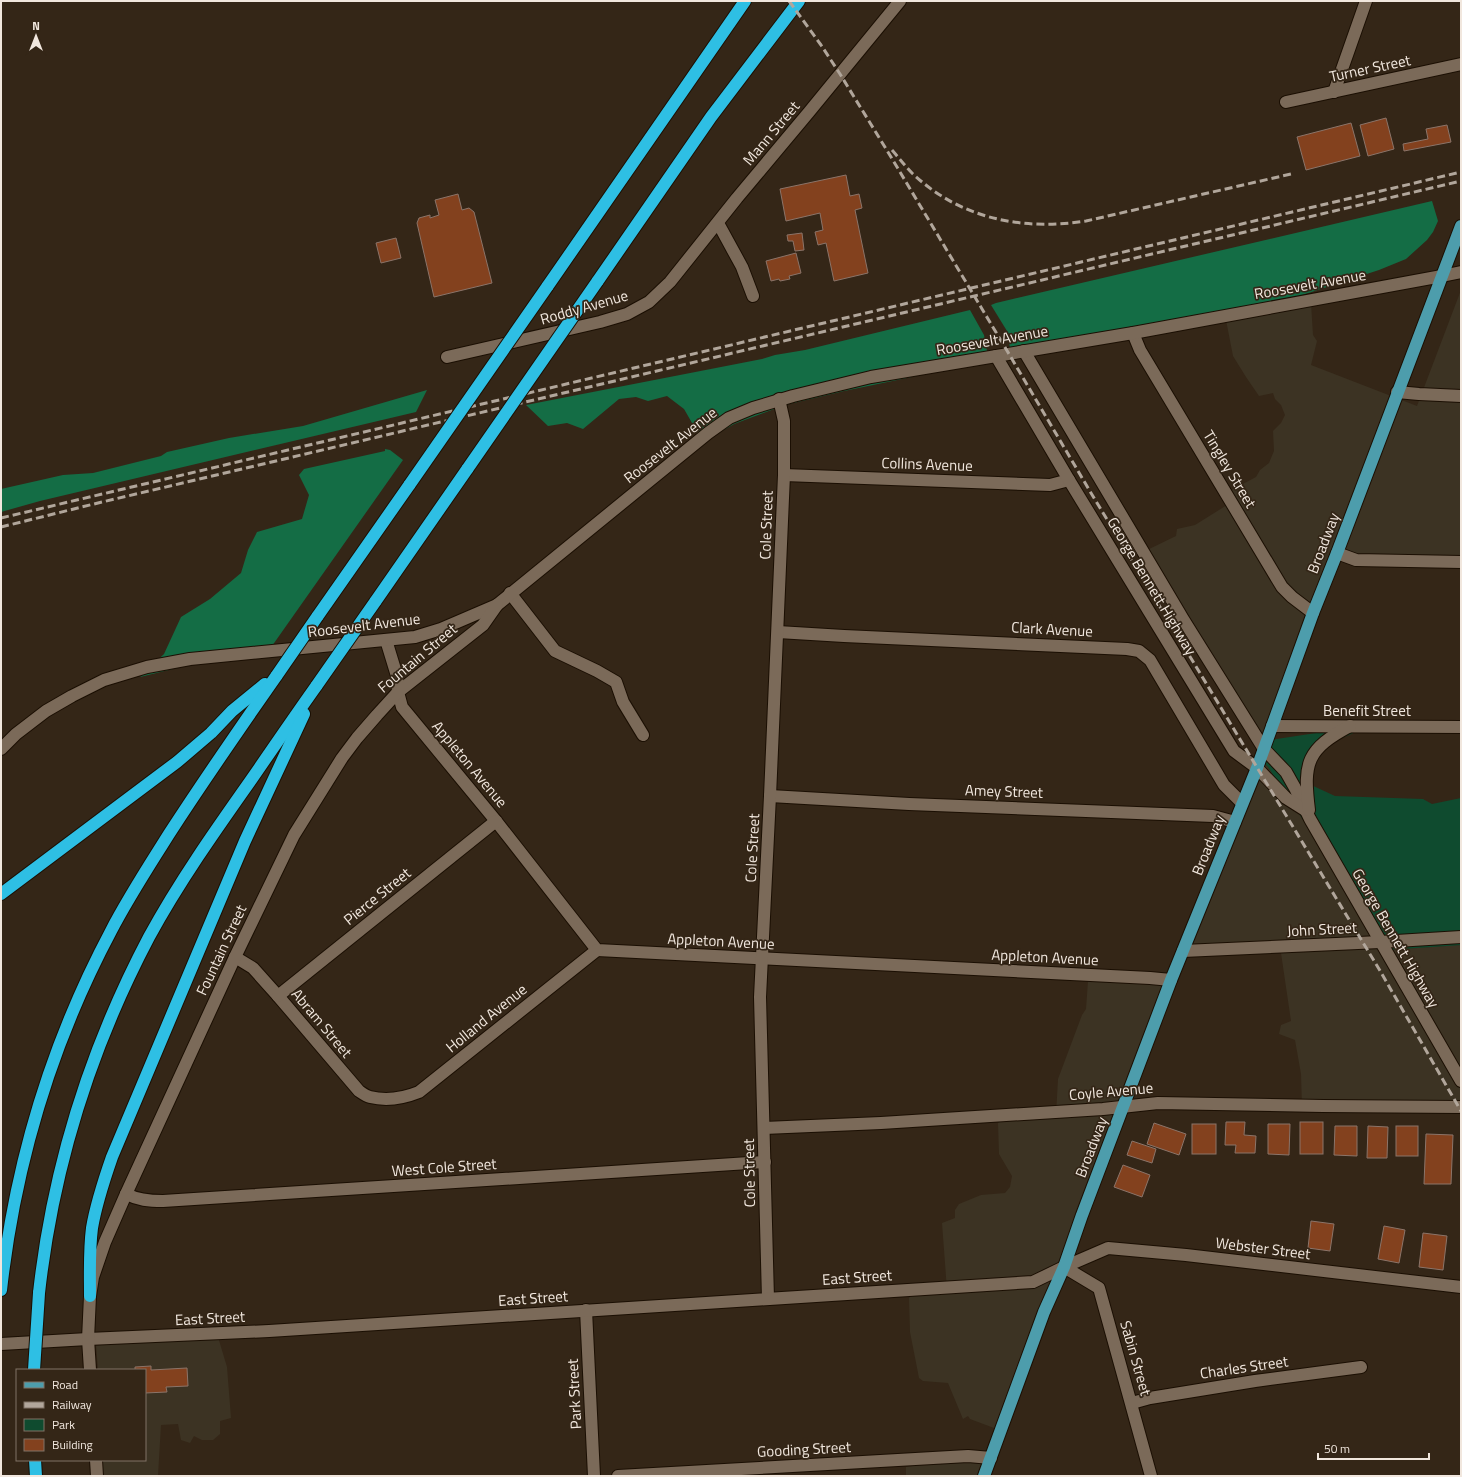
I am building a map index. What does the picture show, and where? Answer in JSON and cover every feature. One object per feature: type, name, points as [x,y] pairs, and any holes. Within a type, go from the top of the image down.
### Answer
[{"type":"highway","points":[[1,1290],[12,1212],[31,1133],[56,1055],[86,981],[110,931],[147,868],[191,800],[745,1]]},
{"type":"highway","points":[[34,1369],[39,1293],[46,1240],[68,1136],[89,1072],[114,1010],[149,937],[183,880],[220,824],[712,117],[799,1]]},
{"type":"highway","points":[[1,894],[177,762],[211,733],[232,711],[277,675]]},
{"type":"highway","points":[[90,1296],[92,1229],[101,1189],[112,1157],[251,826],[317,685]]},
{"type":"highway","points":[[35,1461],[36,1476]]},
{"type":"main road","name":"Broadway","points":[[984,1476],[1044,1312],[1064,1267],[1082,1215],[1171,980],[1257,768],[1313,613],[1461,226]]},
{"type":"street","name":"Mann Street","points":[[718,223],[900,1]]},
{"type":"street","points":[[1334,92],[1366,1]]},
{"type":"street","name":"Turner Street","points":[[1286,102],[1461,64]]},
{"type":"street","points":[[718,223],[742,267],[753,296]]},
{"type":"street","name":"Roddy Avenue","points":[[447,357],[600,322],[635,311],[649,302],[664,289],[718,223]]},
{"type":"street","name":"Roosevelt Avenue","points":[[1,749],[16,734],[46,711],[104,680],[147,668],[190,659],[415,637],[441,629],[497,605],[708,433],[741,413],[779,399],[870,377],[1133,333],[1461,272]]},
{"type":"street","name":"Tingley Street","points":[[1133,333],[1144,357],[1282,587],[1292,597],[1313,613]]},
{"type":"street","name":"George Bennett Highway","points":[[1024,351],[1183,619],[1264,749],[1286,772],[1307,814],[1461,1081]]},
{"type":"street","name":"George Bennett Highway","points":[[996,356],[1069,480],[1234,751],[1257,768],[1286,798],[1307,814]]},
{"type":"street","points":[[1397,392],[1461,396]]},
{"type":"street","name":"Cole Street","points":[[768,1299],[760,997],[778,632],[784,475],[784,421],[779,399]]},
{"type":"street","name":"Collins Avenue","points":[[784,475],[1050,485],[1069,480]]},
{"type":"street","points":[[1337,553],[1356,560],[1461,562]]},
{"type":"street","points":[[510,593],[555,652],[597,671],[616,682],[623,702],[643,735]]},
{"type":"street","name":"Fountain Street","points":[[90,1369],[88,1339],[90,1296],[98,1260],[126,1194],[235,957],[294,835],[342,758],[357,738],[398,692],[483,625],[497,605]]},
{"type":"street","name":"Clark Avenue","points":[[778,632],[1127,648],[1139,651],[1150,660],[1224,785],[1242,803]]},
{"type":"street","name":"Appleton Avenue","points":[[386,640],[397,676],[398,692],[402,707],[496,821],[597,950],[1171,980]]},
{"type":"street","points":[[1307,814],[1307,770],[1313,754],[1320,745],[1331,736],[1351,725]]},
{"type":"street","name":"Benefit Street","points":[[1272,726],[1351,725],[1461,727]]},
{"type":"street","name":"Amey Street","points":[[770,796],[909,804],[1213,816],[1235,822]]},
{"type":"street","name":"Pierce Street","points":[[278,996],[496,821]]},
{"type":"street","name":"John Street","points":[[1183,951],[1461,937]]},
{"type":"street","name":"Holland Avenue","points":[[389,1098],[406,1097],[419,1092],[597,950]]},
{"type":"street","name":"Abram Street","points":[[235,957],[253,968],[359,1091],[369,1097],[389,1098]]},
{"type":"street","name":"Coyle Avenue","points":[[764,1128],[889,1123],[1123,1108],[1158,1103],[1461,1107]]},
{"type":"street","name":"West Cole Street","points":[[126,1194],[145,1200],[163,1200],[765,1162]]},
{"type":"street","name":"Webster Street","points":[[1064,1267],[1108,1248],[1193,1256],[1461,1287]]},
{"type":"street","name":"East Street","points":[[1,1344],[269,1331],[1033,1282],[1064,1267]]},
{"type":"street","name":"Sabin Street","points":[[1064,1267],[1100,1288],[1151,1476]]},
{"type":"street","name":"Park Street","points":[[586,1310],[594,1476]]},
{"type":"street","name":"Charles Street","points":[[1132,1403],[1165,1395],[1361,1367]]},
{"type":"street","name":"Gooding Street","points":[[618,1476],[968,1456],[991,1458]]},
{"type":"street","points":[[96,1461],[97,1476]]},
{"type":"shaded area","points":[[1461,290],[1461,566],[1338,562],[1263,749],[1143,552],[1176,536],[1177,529],[1195,525],[1227,505],[1224,494],[1256,477],[1260,470],[1269,463],[1274,451],[1273,431],[1281,423],[1285,415],[1281,405],[1275,399],[1273,393],[1259,396],[1246,377],[1233,356],[1226,320],[1311,303],[1313,335],[1317,341],[1311,365],[1417,406]]},
{"type":"shaded area","points":[[1261,760],[1268,767],[1305,823],[1376,939],[1387,950],[1461,945],[1461,1111],[1302,1108],[1301,1074],[1295,1040],[1279,1034],[1281,1025],[1291,1021],[1281,953],[1187,957]]},
{"type":"shaded area","points":[[1088,981],[1167,982],[1002,1431],[970,1419],[968,1416],[963,1419],[948,1383],[923,1381],[919,1378],[910,1332],[909,1298],[912,1294],[947,1290],[942,1223],[955,1218],[955,1210],[959,1204],[981,1195],[1005,1193],[1010,1187],[1012,1176],[999,1154],[998,1123],[1002,1120],[1056,1115],[1058,1079],[1082,1015],[1086,1009]]},
{"type":"shaded area","points":[[218,1337],[227,1367],[231,1418],[220,1421],[220,1434],[213,1440],[202,1440],[194,1436],[190,1443],[181,1440],[178,1424],[161,1425],[158,1476],[103,1476],[103,1461],[146,1461],[146,1369],[98,1369],[96,1344]]},
{"type":"shaded area","points":[[991,1461],[986,1476],[906,1476],[906,1467]]},
{"type":"green space","points":[[1432,201],[1438,221],[1427,240],[1406,259],[1379,270],[1226,320],[1011,354],[1007,331],[991,305],[996,303]]},
{"type":"green space","points":[[970,310],[984,335],[989,361],[844,391],[785,405],[734,424],[703,442],[684,409],[667,396],[648,401],[636,397],[619,399],[583,429],[567,423],[548,426],[526,405],[805,350]]},
{"type":"green space","points":[[427,390],[416,412],[40,501],[1,512],[1,489],[63,475],[93,473],[161,456],[167,452],[229,438],[303,426]]},
{"type":"green space","points":[[385,449],[390,450],[403,460],[272,646],[259,657],[189,665],[140,677],[164,654],[181,617],[210,599],[241,573],[248,550],[257,532],[302,519],[309,495],[299,475],[304,469],[385,451]]},
{"type":"green space","points":[[1336,730],[1355,732],[1322,748],[1319,751],[1309,784],[1335,796],[1423,799],[1432,804],[1461,798],[1461,945],[1387,950],[1376,939],[1305,823],[1268,767],[1261,760],[1270,740]]},
{"type":"building","points":[[1386,118],[1394,149],[1368,156],[1360,125]]},
{"type":"building","points":[[1351,123],[1360,156],[1306,170],[1297,137]]},
{"type":"building","points":[[1447,125],[1451,142],[1404,151],[1403,144],[1428,139],[1426,129]]},
{"type":"building","points":[[846,175],[850,196],[859,194],[862,208],[855,210],[868,273],[834,281],[826,243],[818,245],[815,232],[823,230],[820,213],[786,221],[780,189]]},
{"type":"building","points":[[458,194],[462,210],[469,208],[474,212],[492,283],[434,297],[417,223],[419,218],[430,215],[430,218],[439,215],[435,200]]},
{"type":"building","points":[[802,233],[804,250],[795,251],[793,241],[788,241],[787,235]]},
{"type":"building","points":[[396,238],[401,258],[381,263],[376,243]]},
{"type":"building","points":[[796,253],[801,273],[789,276],[790,279],[771,281],[766,261]]},
{"type":"building","points":[[1226,1122],[1245,1122],[1244,1135],[1256,1136],[1255,1153],[1235,1153],[1236,1145],[1225,1145]]},
{"type":"building","points":[[1300,1122],[1323,1122],[1323,1154],[1300,1154]]},
{"type":"building","points":[[1154,1123],[1186,1134],[1179,1155],[1147,1144]]},
{"type":"building","points":[[1192,1124],[1216,1124],[1216,1154],[1192,1154]]},
{"type":"building","points":[[1268,1124],[1290,1124],[1289,1155],[1268,1154]]},
{"type":"building","points":[[1335,1126],[1357,1126],[1357,1156],[1334,1155]]},
{"type":"building","points":[[1368,1126],[1388,1127],[1387,1158],[1367,1158]]},
{"type":"building","points":[[1396,1126],[1418,1126],[1418,1156],[1396,1156]]},
{"type":"building","points":[[1426,1134],[1453,1135],[1451,1184],[1424,1184]]},
{"type":"building","points":[[1132,1141],[1156,1149],[1152,1163],[1127,1155]]},
{"type":"building","points":[[1123,1165],[1150,1175],[1142,1197],[1114,1187]]},
{"type":"building","points":[[1311,1221],[1334,1224],[1330,1251],[1308,1248]]},
{"type":"building","points":[[1384,1226],[1405,1230],[1399,1263],[1378,1259]]},
{"type":"building","points":[[1423,1233],[1447,1236],[1443,1270],[1419,1267]]},
{"type":"building","points":[[151,1366],[151,1370],[187,1368],[188,1386],[166,1387],[167,1392],[146,1393],[146,1369],[135,1369],[135,1367]]},
{"type":"railway","points":[[789,1],[840,74],[891,157],[1091,493],[1379,969],[1461,1111]]},
{"type":"railway","points":[[892,150],[912,173],[931,189],[951,201],[972,211],[993,218],[1039,224],[1062,224],[1086,221],[1291,174]]},
{"type":"railway","points":[[1,518],[1461,172]]},
{"type":"railway","points":[[1,527],[1461,181]]}]
